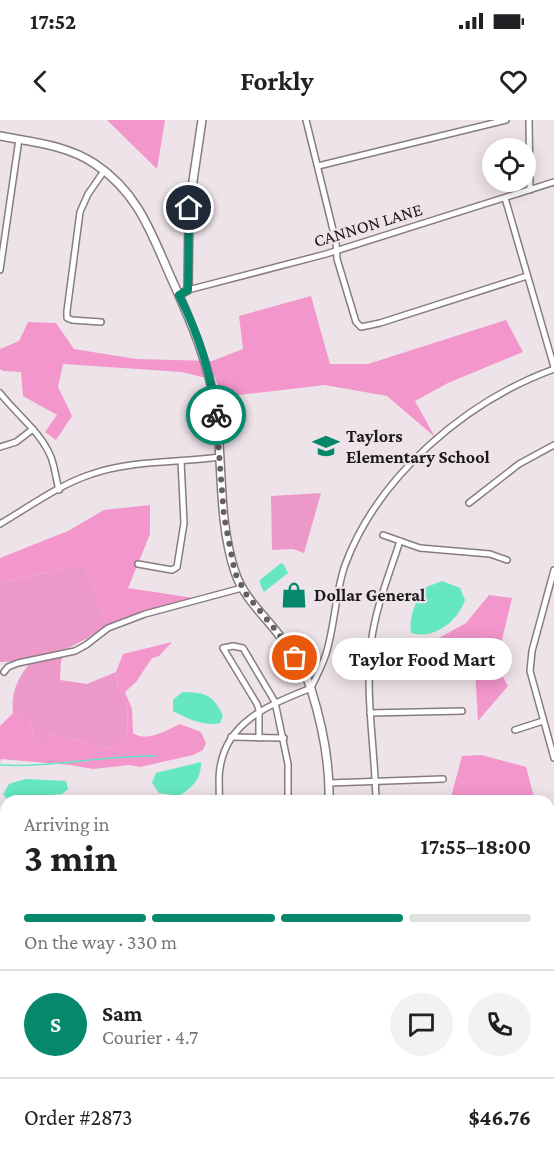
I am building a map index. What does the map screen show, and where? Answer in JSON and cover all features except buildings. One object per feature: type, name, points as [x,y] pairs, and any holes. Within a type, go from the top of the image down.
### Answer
[{"type":"street","points":[[179,295],[188,290],[189,208],[202,120]]},
{"type":"street","points":[[306,120],[337,259],[356,322],[361,327],[527,276]]},
{"type":"street","points":[[318,166],[506,120]]},
{"type":"street","points":[[529,120],[529,138]]},
{"type":"street","points":[[0,136],[69,151],[89,160],[125,189],[142,212],[190,316],[208,371],[216,411],[224,516],[235,573],[242,588],[287,645],[311,688],[324,746],[329,795]]},
{"type":"street","points":[[0,270],[19,139]]},
{"type":"street","points":[[101,322],[72,320],[67,318],[67,311],[80,212],[88,194],[104,171]]},
{"type":"street","name":"CANNON LANE","points":[[536,188],[554,182]]},
{"type":"street","name":"CANNON LANE","points":[[188,290],[337,251],[524,192]]},
{"type":"street","points":[[219,795],[220,768],[231,737],[241,724],[259,710],[311,688],[326,654],[345,565],[361,531],[384,495],[412,462],[454,425],[499,396],[554,368],[506,198]]},
{"type":"street","points":[[0,210],[8,211]]},
{"type":"street","points":[[0,393],[33,429],[50,455],[59,490]]},
{"type":"street","points":[[0,447],[16,442],[33,429]]},
{"type":"street","points":[[469,503],[519,464],[554,445]]},
{"type":"street","points":[[0,524],[59,490],[106,470],[220,457]]},
{"type":"street","points":[[138,564],[172,570],[177,567],[183,523],[181,461]]},
{"type":"street","points":[[383,535],[420,548],[490,554],[507,560]]},
{"type":"street","points":[[376,795],[370,713],[371,645],[375,620],[400,541]]},
{"type":"street","points":[[554,570],[530,661],[532,682],[554,758]]},
{"type":"street","points":[[4,672],[8,667],[18,663],[58,656],[82,648],[108,628],[145,614],[242,588]]},
{"type":"street","points":[[259,738],[259,710],[223,648],[233,646],[243,648],[275,702],[288,764],[288,795]]},
{"type":"street","points":[[370,713],[462,711]]},
{"type":"street","points":[[515,730],[543,721]]},
{"type":"street","points":[[231,737],[284,738]]},
{"type":"street","points":[[329,783],[443,779]]},
{"type":"shaded area","points":[[107,120],[165,120],[157,169]]},
{"type":"shaded area","points":[[311,296],[330,364],[368,364],[506,320],[523,352],[448,383],[415,401],[435,437],[387,396],[325,385],[221,397],[215,377],[202,377],[182,372],[63,364],[58,387],[72,416],[56,440],[45,432],[57,415],[23,396],[21,372],[0,369],[0,349],[19,341],[28,322],[56,323],[74,349],[136,359],[212,361],[243,349],[239,316]]},
{"type":"shaded area","points":[[321,493],[304,553],[293,549],[272,550],[271,496]]},
{"type":"shaded area","points":[[150,505],[150,534],[128,588],[193,598],[106,626],[85,564],[0,583],[0,558],[68,531],[104,510]]},
{"type":"shaded area","points":[[281,563],[288,573],[264,592],[260,580]]},
{"type":"shaded area","points":[[85,564],[106,626],[66,649],[61,661],[60,680],[87,684],[116,672],[118,687],[128,703],[127,739],[109,748],[51,734],[37,748],[30,721],[13,713],[16,685],[31,661],[0,662],[0,583]]},
{"type":"shaded area","points":[[442,581],[460,588],[465,600],[462,608],[451,622],[436,631],[428,634],[411,633],[412,615],[424,588]]},
{"type":"shaded area","points":[[489,595],[512,598],[496,665],[508,686],[478,721],[475,668],[398,671],[389,663],[390,645],[439,638],[466,623]]},
{"type":"shaded area","points":[[172,642],[159,656],[152,658],[136,682],[125,692],[132,709],[133,733],[144,737],[151,736],[180,724],[201,732],[206,743],[203,750],[193,755],[140,767],[129,765],[93,769],[1,759],[0,763],[0,726],[13,713],[30,721],[37,747],[51,734],[109,748],[127,739],[128,704],[118,687],[116,672],[123,654]]},
{"type":"shaded area","points":[[182,692],[202,694],[211,698],[223,715],[220,723],[202,723],[173,711],[173,700]]},
{"type":"shaded area","points":[[482,755],[526,767],[533,795],[452,795],[462,756]]},
{"type":"shaded area","points":[[201,762],[200,774],[195,782],[180,795],[159,793],[152,783],[156,773]]},
{"type":"shaded area","points":[[25,779],[66,781],[68,789],[62,794],[4,795],[9,784]]},
{"type":"waterway","points":[[0,765],[39,765],[117,757],[156,756]]},
{"type":"way so far","points":[[216,415],[224,516],[235,573],[246,594],[295,658]]},
{"type":"place","name":"Taylors Elementary School","points":[[326,446]]},
{"type":"place","name":"Dollar General","points":[[294,595]]},
{"type":"place","name":"Taylor Food Mart","points":[[295,658]]},
{"type":"route","points":[[189,208],[188,290],[179,295],[190,316],[201,347],[216,415]]}]
